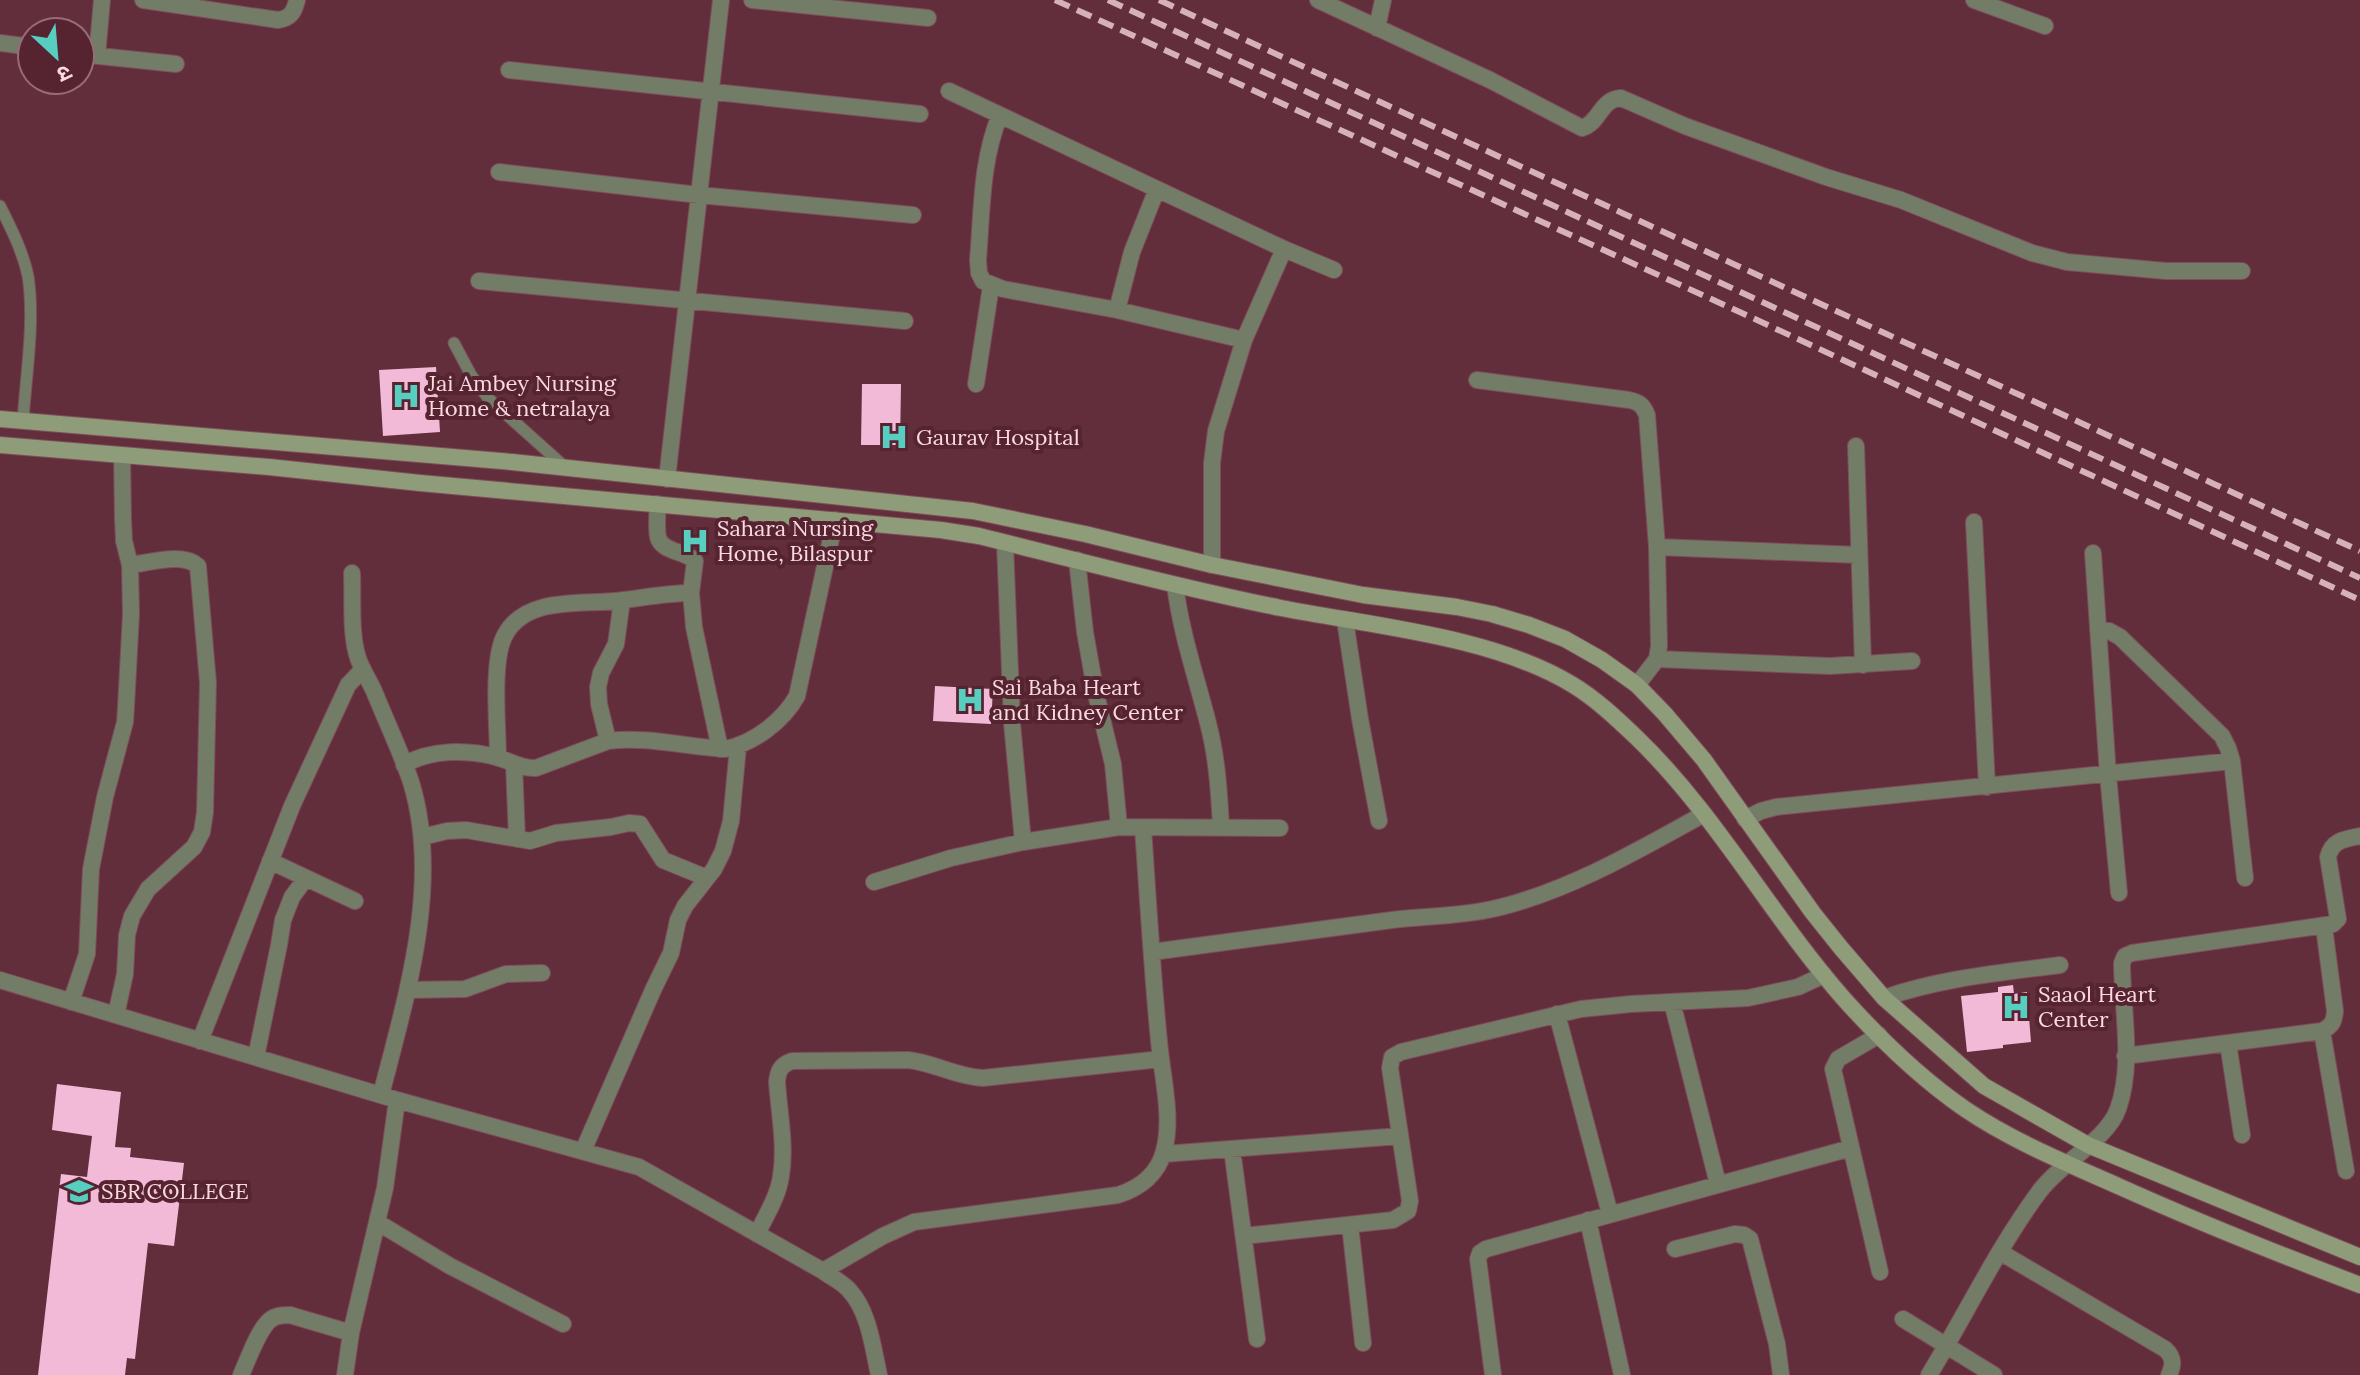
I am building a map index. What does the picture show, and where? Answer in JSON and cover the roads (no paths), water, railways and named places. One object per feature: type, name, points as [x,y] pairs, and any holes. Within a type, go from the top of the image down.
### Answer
[{"type":"main road","points":[[0,419],[565,468],[973,511],[1212,565],[1363,595],[1492,614],[1529,625],[1565,639],[1637,685],[1704,760],[1813,913],[1884,998],[1984,1086],[2088,1145],[2360,1257]]},
{"type":"main road","points":[[0,445],[941,530],[1175,585],[1418,633],[1491,651],[1571,683],[1599,703],[1650,751],[1683,786],[1824,975],[1929,1083],[1995,1128],[2066,1163],[2249,1243],[2360,1285]]},
{"type":"main road","points":[[693,507],[698,482]]},
{"type":"street","points":[[96,24],[102,0]]},
{"type":"street","points":[[143,0],[224,6],[278,20],[292,14],[297,0]]},
{"type":"street","points":[[667,479],[721,0]]},
{"type":"street","points":[[752,0],[928,18]]},
{"type":"street","points":[[1318,0],[1453,62],[1582,128],[1593,122],[1605,104],[1613,98],[1621,98],[1685,126],[1826,177],[1901,200],[2032,253],[2067,262],[2166,271],[2242,271]]},
{"type":"street","points":[[1377,28],[1383,0]]},
{"type":"street","points":[[1974,0],[2045,26]]},
{"type":"street","points":[[96,56],[176,64]]},
{"type":"street","points":[[509,70],[920,114]]},
{"type":"street","points":[[949,91],[1334,270]]},
{"type":"street","points":[[1000,115],[991,136],[987,158],[978,260],[983,281],[991,286],[1117,310],[1244,340]]},
{"type":"street","points":[[499,172],[913,215]]},
{"type":"street","points":[[1117,310],[1132,252],[1157,189]]},
{"type":"street","points":[[1212,565],[1212,463],[1216,431],[1244,340],[1284,249]]},
{"type":"street","points":[[479,281],[905,321]]},
{"type":"street","points":[[976,384],[991,286]]},
{"type":"street","points":[[1477,380],[1639,402],[1647,415],[1657,547],[1659,646],[1657,659],[1637,685]]},
{"type":"street","points":[[1856,446],[1863,665]]},
{"type":"street","points":[[71,1002],[87,954],[91,869],[105,797],[125,722],[131,614],[130,565],[124,541],[122,455]]},
{"type":"street","points":[[657,504],[660,542],[695,561],[691,593],[694,627],[720,749]]},
{"type":"street","points":[[404,765],[418,756],[433,753],[498,758],[525,768],[536,768],[608,741],[640,738],[720,749],[738,747],[749,741],[790,710],[797,696],[835,520]]},
{"type":"street","points":[[1974,522],[1987,787]]},
{"type":"street","points":[[1005,543],[1012,723],[1023,842]]},
{"type":"street","points":[[1657,547],[1859,555]]},
{"type":"street","points":[[2093,553],[2119,893]]},
{"type":"street","points":[[116,1015],[132,916],[148,889],[194,847],[202,832],[207,757],[208,683],[198,566],[192,560],[182,559],[130,565]]},
{"type":"street","points":[[1077,560],[1085,632],[1113,764],[1119,827]]},
{"type":"street","points":[[345,1375],[351,1333],[385,1188],[389,1098],[418,925],[424,860],[411,782],[357,657],[352,573]]},
{"type":"street","points":[[1175,585],[1184,639],[1215,754],[1221,827]]},
{"type":"street","points":[[498,758],[498,662],[504,637],[512,625],[545,607],[622,600],[651,594],[691,593]]},
{"type":"street","points":[[608,741],[598,687],[601,673],[616,644],[622,600]]},
{"type":"street","points":[[1345,620],[1379,821]]},
{"type":"street","points":[[2098,630],[2120,637],[2222,736],[2232,761],[2245,878]]},
{"type":"street","points":[[1657,659],[1830,666],[1912,661]]},
{"type":"street","points":[[200,1041],[292,806],[335,710],[348,685],[363,669]]},
{"type":"street","points":[[583,1151],[671,953],[678,920],[723,851],[731,821],[738,747]]},
{"type":"street","points":[[1745,819],[1776,807],[2232,761]]},
{"type":"street","points":[[514,764],[517,839]]},
{"type":"street","points":[[1152,952],[1501,907],[1586,875],[1704,814]]},
{"type":"street","points":[[422,837],[466,830],[539,840],[556,833],[640,824],[663,860],[707,878]]},
{"type":"street","points":[[874,882],[951,858],[1023,842],[1119,827],[1280,828]]},
{"type":"street","points":[[823,1271],[914,1222],[1118,1195],[1134,1190],[1145,1182],[1164,1154],[1167,1137],[1143,828]]},
{"type":"street","points":[[1929,1375],[2000,1252],[2039,1192],[2113,1120],[2122,1094],[2125,1056],[2122,963],[2125,956],[2333,924],[2338,919],[2328,857],[2330,849],[2334,843],[2360,836]]},
{"type":"street","points":[[270,861],[355,901]]},
{"type":"street","points":[[256,1057],[283,920],[292,897],[306,878]]},
{"type":"street","points":[[2125,1056],[2322,1031],[2334,1021],[2335,1011],[2324,927]]},
{"type":"street","points":[[1884,998],[1959,978],[2060,965]]},
{"type":"street","points":[[408,990],[465,989],[506,974],[542,973]]},
{"type":"street","points":[[1244,1236],[1393,1220],[1408,1211],[1410,1201],[1390,1068],[1392,1057],[1401,1052],[1581,1009],[1748,998],[1788,990],[1824,975]]},
{"type":"street","points":[[0,980],[389,1098],[639,1167],[823,1271],[849,1290],[861,1309],[879,1375]]},
{"type":"street","points":[[1672,1002],[1718,1184]]},
{"type":"street","points":[[1557,1014],[1610,1214]]},
{"type":"street","points":[[2322,1031],[2346,1171]]},
{"type":"street","points":[[1879,1035],[1838,1059],[1833,1069],[1880,1272]]},
{"type":"street","points":[[2228,1043],[2242,1135]]},
{"type":"street","points":[[757,1234],[777,1193],[781,1175],[783,1155],[777,1073],[783,1064],[792,1061],[908,1060],[983,1078],[1161,1059]]},
{"type":"street","points":[[1164,1154],[1400,1136]]},
{"type":"street","points":[[1493,1375],[1479,1271],[1480,1253],[1493,1246],[1851,1148]]},
{"type":"street","points":[[1232,1149],[1257,1339]]},
{"type":"street","points":[[1588,1220],[1622,1375]]},
{"type":"street","points":[[377,1222],[450,1266],[563,1324]]},
{"type":"street","points":[[1350,1225],[1363,1343]]},
{"type":"street","points":[[1675,1249],[1735,1234],[1750,1239],[1777,1344],[1781,1375]]},
{"type":"street","points":[[2000,1252],[2165,1349],[2173,1361],[2169,1375]]},
{"type":"street","points":[[241,1375],[262,1331],[271,1319],[280,1315],[290,1315],[351,1333]]},
{"type":"street","points":[[1903,1319],[1994,1375]]},
{"type":"lane","points":[[0,206],[28,276],[29,342],[23,421]]},
{"type":"lane","points":[[454,343],[488,398],[565,468]]},
{"type":"railway","points":[[1055,0],[1744,314],[2360,600]]},
{"type":"railway","points":[[1108,0],[2360,578]]},
{"type":"railway","points":[[1159,0],[2360,551]]},
{"type":"place","name":"Jai Ambey Nursing Home & netralaya","points":[[406,396]]},
{"type":"place","name":"Gaurav Hospital","points":[[894,437]]},
{"type":"place","name":"Sahara Nursing Home, Bilaspur","points":[[695,541]]},
{"type":"place","name":"Sai Baba Heart and Kidney Center","points":[[970,700]]},
{"type":"place","name":"Saaol Heart Center","points":[[2016,1007]]},
{"type":"place","name":"SBR COLLEGE","points":[[79,1191]]}]
